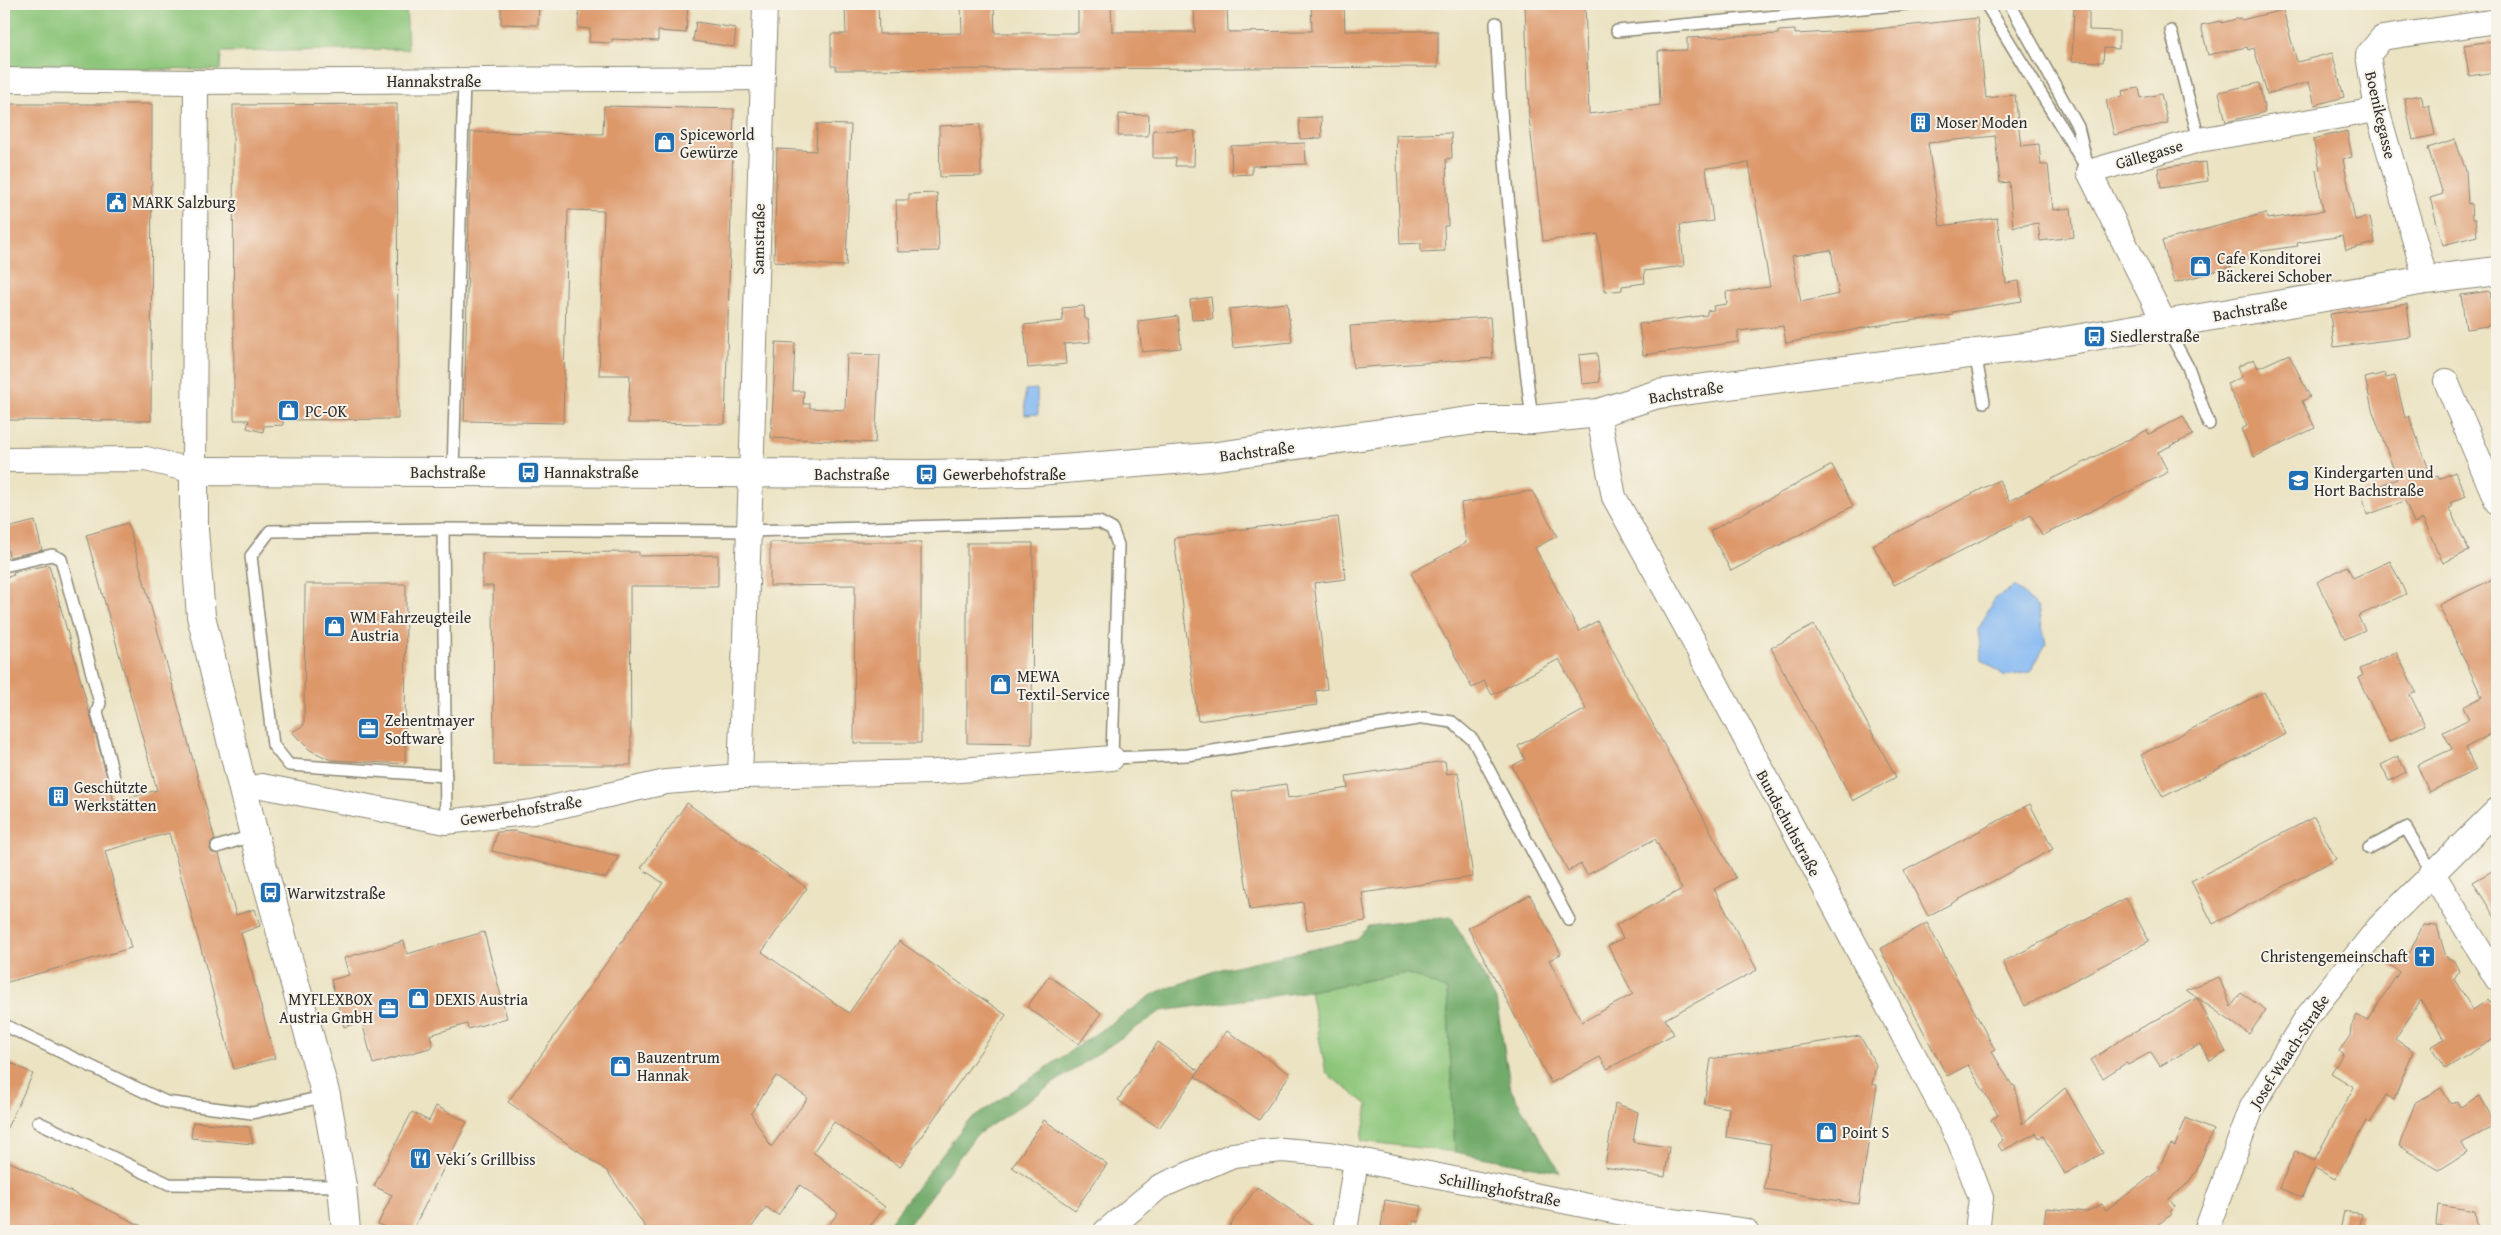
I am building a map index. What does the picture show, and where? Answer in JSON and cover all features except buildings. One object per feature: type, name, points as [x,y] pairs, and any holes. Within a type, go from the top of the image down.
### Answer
[{"type":"street","name":"Samstraße","points":[[751,474],[765,4]]},
{"type":"street","name":"Boenikegasse","points":[[2426,280],[2377,110],[2368,55],[2382,38],[2497,21]]},
{"type":"street","name":"Hannakstraße","points":[[4,80],[196,82],[762,78]]},
{"type":"street","points":[[196,82],[194,530],[201,616],[254,835],[326,1096],[342,1186],[346,1231]]},
{"type":"street","name":"Gällegasse","points":[[2089,172],[2199,140],[2377,110]]},
{"type":"street","points":[[2089,172],[2165,324]]},
{"type":"street","name":"Bachstraße","points":[[4,460],[146,459],[194,471],[751,474],[1026,472],[1210,457],[1476,420],[1532,420],[1598,413],[1658,394],[1971,354],[2165,324],[2426,280],[2497,271]]},
{"type":"street","points":[[2446,381],[2497,502]]},
{"type":"street","name":"Bundschuhstraße","points":[[1598,413],[1614,497],[1685,625],[1960,1140],[1982,1198],[1977,1231]]},
{"type":"street","points":[[740,776],[751,474]]},
{"type":"street","name":"Gewerbehofstraße","points":[[244,790],[262,786],[446,822],[533,812],[666,782],[740,776],[935,772],[1112,758]]},
{"type":"street","name":"Josef-Waach-Straße","points":[[2206,1231],[2252,1107],[2302,1025],[2379,927],[2432,872],[2497,810]]},
{"type":"street","points":[[2432,872],[2497,979]]},
{"type":"street","name":"Schillinghofstraße","points":[[1106,1231],[1147,1195],[1159,1187],[1233,1156],[1282,1150],[1329,1154],[1641,1224],[1746,1231]]},
{"type":"street","points":[[1345,1231],[1356,1160]]},
{"type":"lane","points":[[1616,31],[1906,4]]},
{"type":"lane","points":[[1986,4],[2089,172]]},
{"type":"lane","points":[[2010,4],[2078,127],[2089,172]]},
{"type":"lane","points":[[1496,23],[1500,106],[1516,289],[1532,420]]},
{"type":"lane","points":[[2172,31],[2199,140]]},
{"type":"lane","points":[[453,472],[464,80]]},
{"type":"lane","points":[[2165,324],[2188,367],[2208,424]]},
{"type":"lane","points":[[1971,354],[1977,364],[1984,402]]},
{"type":"lane","points":[[446,776],[288,765],[273,745],[250,556],[270,531],[443,529],[748,531],[1099,522],[1112,529],[1118,546],[1112,758],[1188,755],[1424,718],[1452,722],[1473,740],[1569,920]]},
{"type":"lane","points":[[443,529],[446,822]]},
{"type":"lane","points":[[4,566],[52,554],[61,559],[100,703],[96,712],[114,778]]},
{"type":"lane","points":[[2369,848],[2406,828],[2432,872]]},
{"type":"lane","points":[[217,847],[254,835]]},
{"type":"lane","points":[[4,1025],[166,1102],[252,1112],[326,1096]]},
{"type":"lane","points":[[38,1122],[169,1184],[342,1186]]},
{"type":"green space","points":[[4,4],[406,4],[408,49],[221,52],[220,70],[4,68]]},
{"type":"green space","points":[[1451,916],[1496,1000],[1511,1090],[1560,1172],[1455,1152],[1447,990],[1406,973],[1310,991],[1161,1011],[975,1136],[904,1231],[883,1231],[966,1123],[1155,993],[1221,969],[1356,940],[1369,926]]},
{"type":"green space","points":[[1406,973],[1447,989],[1455,1152],[1361,1141],[1368,1105],[1326,1073],[1310,991]]},
{"type":"water","points":[[1037,389],[1038,414],[1025,415],[1025,390]]},
{"type":"water","points":[[2015,586],[2038,608],[2046,644],[2030,672],[2005,676],[1982,660],[1978,630],[1995,599]]},
{"type":"place","name":"Moser Moden","points":[[1920,122]]},
{"type":"place","name":"Spiceworld Gewürze","points":[[664,143]]},
{"type":"place","name":"MARK Salzburg","points":[[116,202]]},
{"type":"place","name":"Cafe Konditorei Bäckerei Schober","points":[[2201,267]]},
{"type":"place","name":"Siedlerstraße","points":[[2094,336]]},
{"type":"place","name":"PC-OK","points":[[289,411]]},
{"type":"place","name":"Hannakstraße","points":[[528,472]]},
{"type":"place","name":"Gewerbehofstraße","points":[[927,474]]},
{"type":"place","name":"Kindergarten und Hort Bachstraße","points":[[2298,481]]},
{"type":"place","name":"WM Fahrzeugteile Austria","points":[[334,626]]},
{"type":"place","name":"MEWA Textil-Service","points":[[1001,685]]},
{"type":"place","name":"Zehentmayer Software","points":[[369,729]]},
{"type":"place","name":"Geschützte Werkstätten","points":[[58,796]]},
{"type":"place","name":"Warwitzstraße","points":[[271,893]]},
{"type":"place","name":"Christengemeinschaft","points":[[2424,956]]},
{"type":"place","name":"DEXIS Austria","points":[[419,999]]},
{"type":"place","name":"MYFLEXBOX Austria GmbH","points":[[389,1008]]},
{"type":"place","name":"Bauzentrum Hannak","points":[[621,1066]]},
{"type":"place","name":"Point S","points":[[1826,1132]]},
{"type":"place","name":"Veki´s Grillbiss","points":[[420,1159]]}]
